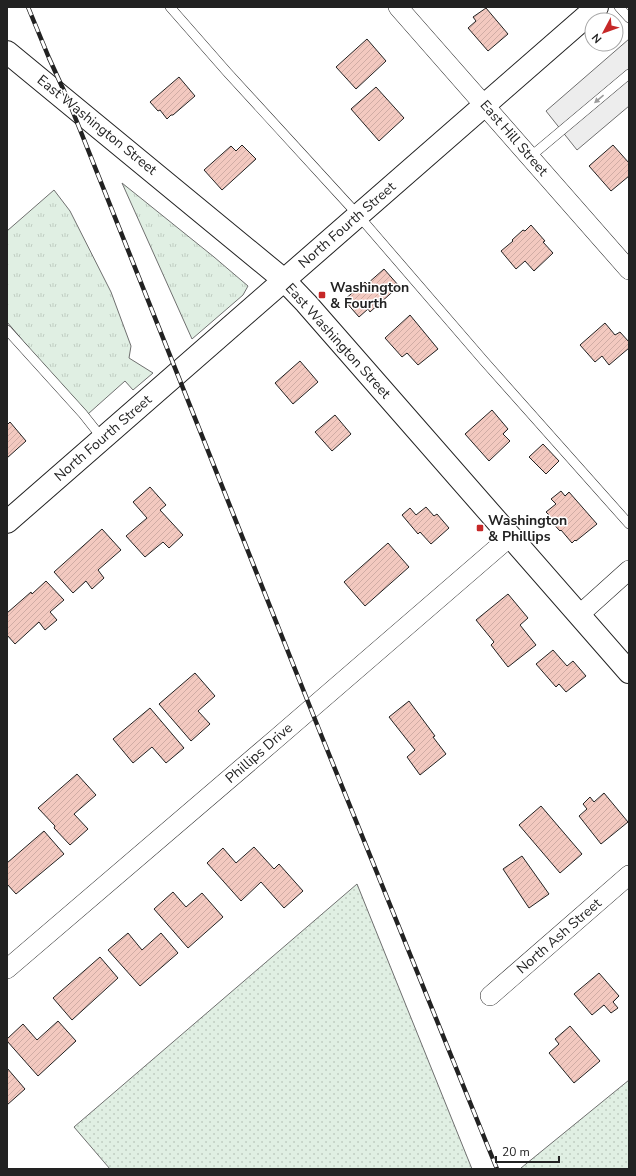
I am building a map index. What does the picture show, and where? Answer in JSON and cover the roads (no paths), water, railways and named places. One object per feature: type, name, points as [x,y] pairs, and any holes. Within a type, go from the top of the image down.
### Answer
[{"type":"street","name":"East Hill Street","points":[[398,7],[629,270]]},
{"type":"street","name":"North Fourth Street","points":[[7,522],[597,7]]},
{"type":"street","name":"East Washington Street","points":[[7,52],[284,280],[306,303],[629,672]]},
{"type":"street","name":"Phillips Drive","points":[[7,969],[380,650],[510,536]]},
{"type":"street","points":[[579,615],[629,570]]},
{"type":"street","name":"North Ash Street","points":[[490,996],[629,875]]},
{"type":"lane","points":[[170,7],[227,72],[358,215],[484,361],[629,524]]},
{"type":"lane","points":[[619,7],[629,18]]},
{"type":"lane","points":[[530,157],[629,74]]},
{"type":"lane","points":[[7,330],[83,414],[103,439]]},
{"type":"railway","points":[[28,7],[69,102],[322,737],[497,1169]]},
{"type":"place","name":"Washington & Fourth","points":[[322,295]]},
{"type":"place","name":"Washington & Phillips","points":[[480,528]]}]
